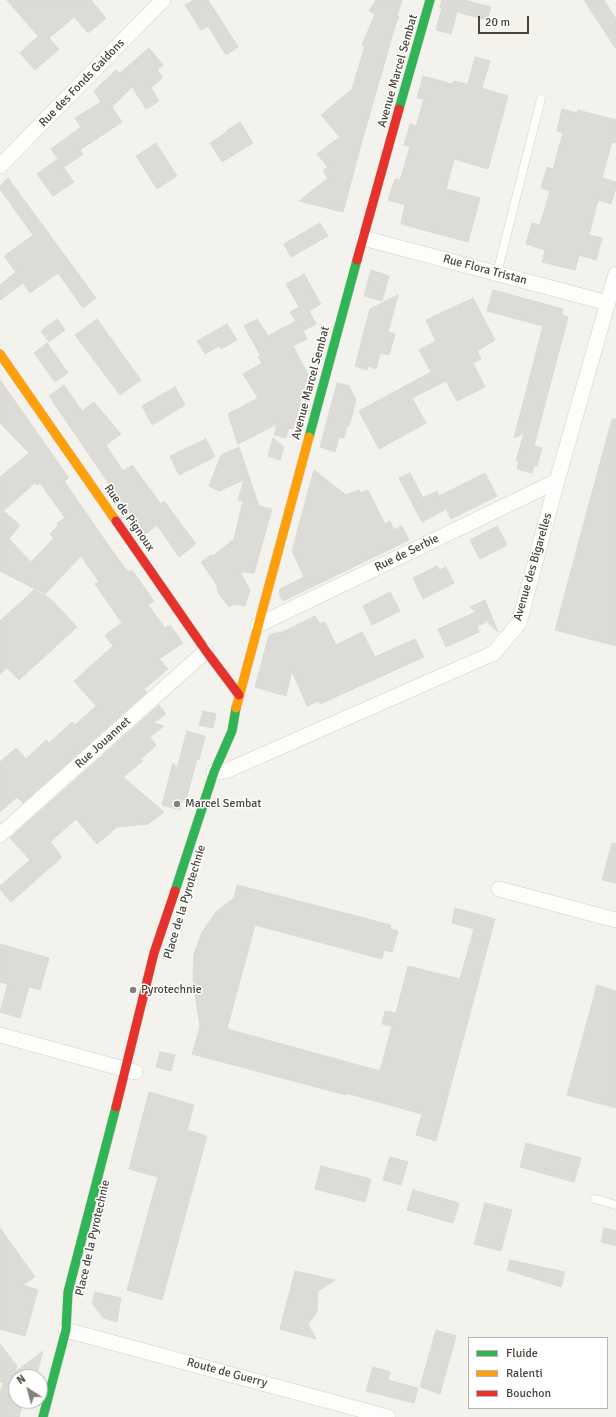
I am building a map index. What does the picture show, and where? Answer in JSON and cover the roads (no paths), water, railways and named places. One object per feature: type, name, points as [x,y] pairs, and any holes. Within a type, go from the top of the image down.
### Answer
[{"type":"main road","name":"Avenue Marcel Sembat","points":[[221,774],[239,695],[258,624],[363,238],[430,0]]},
{"type":"main road","name":"Rue de Pignoux","points":[[0,354],[239,695]]},
{"type":"main road","name":"Place de la Pyrotechnie","points":[[66,1330],[68,1292],[133,1071],[154,953],[221,774]]},
{"type":"main road","name":"Place de la Pyrotechnie","points":[[102,1199],[126,1105]]},
{"type":"main road","name":"Place de la Pyrotechnie","points":[[66,1330],[75,1309]]},
{"type":"main road","points":[[43,1417],[66,1330]]},
{"type":"street","name":"Rue des Fonds Gaidons","points":[[0,166],[163,0]]},
{"type":"street","name":"Rue Flora Tristan","points":[[363,238],[608,303]]},
{"type":"street","name":"Avenue des Bigarelles","points":[[221,774],[494,652],[519,623],[557,481],[616,274]]},
{"type":"street","name":"Rue de Serbie","points":[[258,624],[557,481]]},
{"type":"street","name":"Rue Jouannet","points":[[0,835],[206,650]]},
{"type":"street","points":[[499,889],[616,920]]},
{"type":"street","points":[[0,1035],[133,1071]]},
{"type":"street","name":"Route de Guerry","points":[[66,1330],[384,1416]]},
{"type":"lane","points":[[496,273],[541,99]]},
{"type":"lane","points":[[595,1199],[616,1205]]},
{"type":"place","name":"Marcel Sembat","points":[[177,804]]},
{"type":"place","name":"Pyrotechnie","points":[[133,990]]}]
